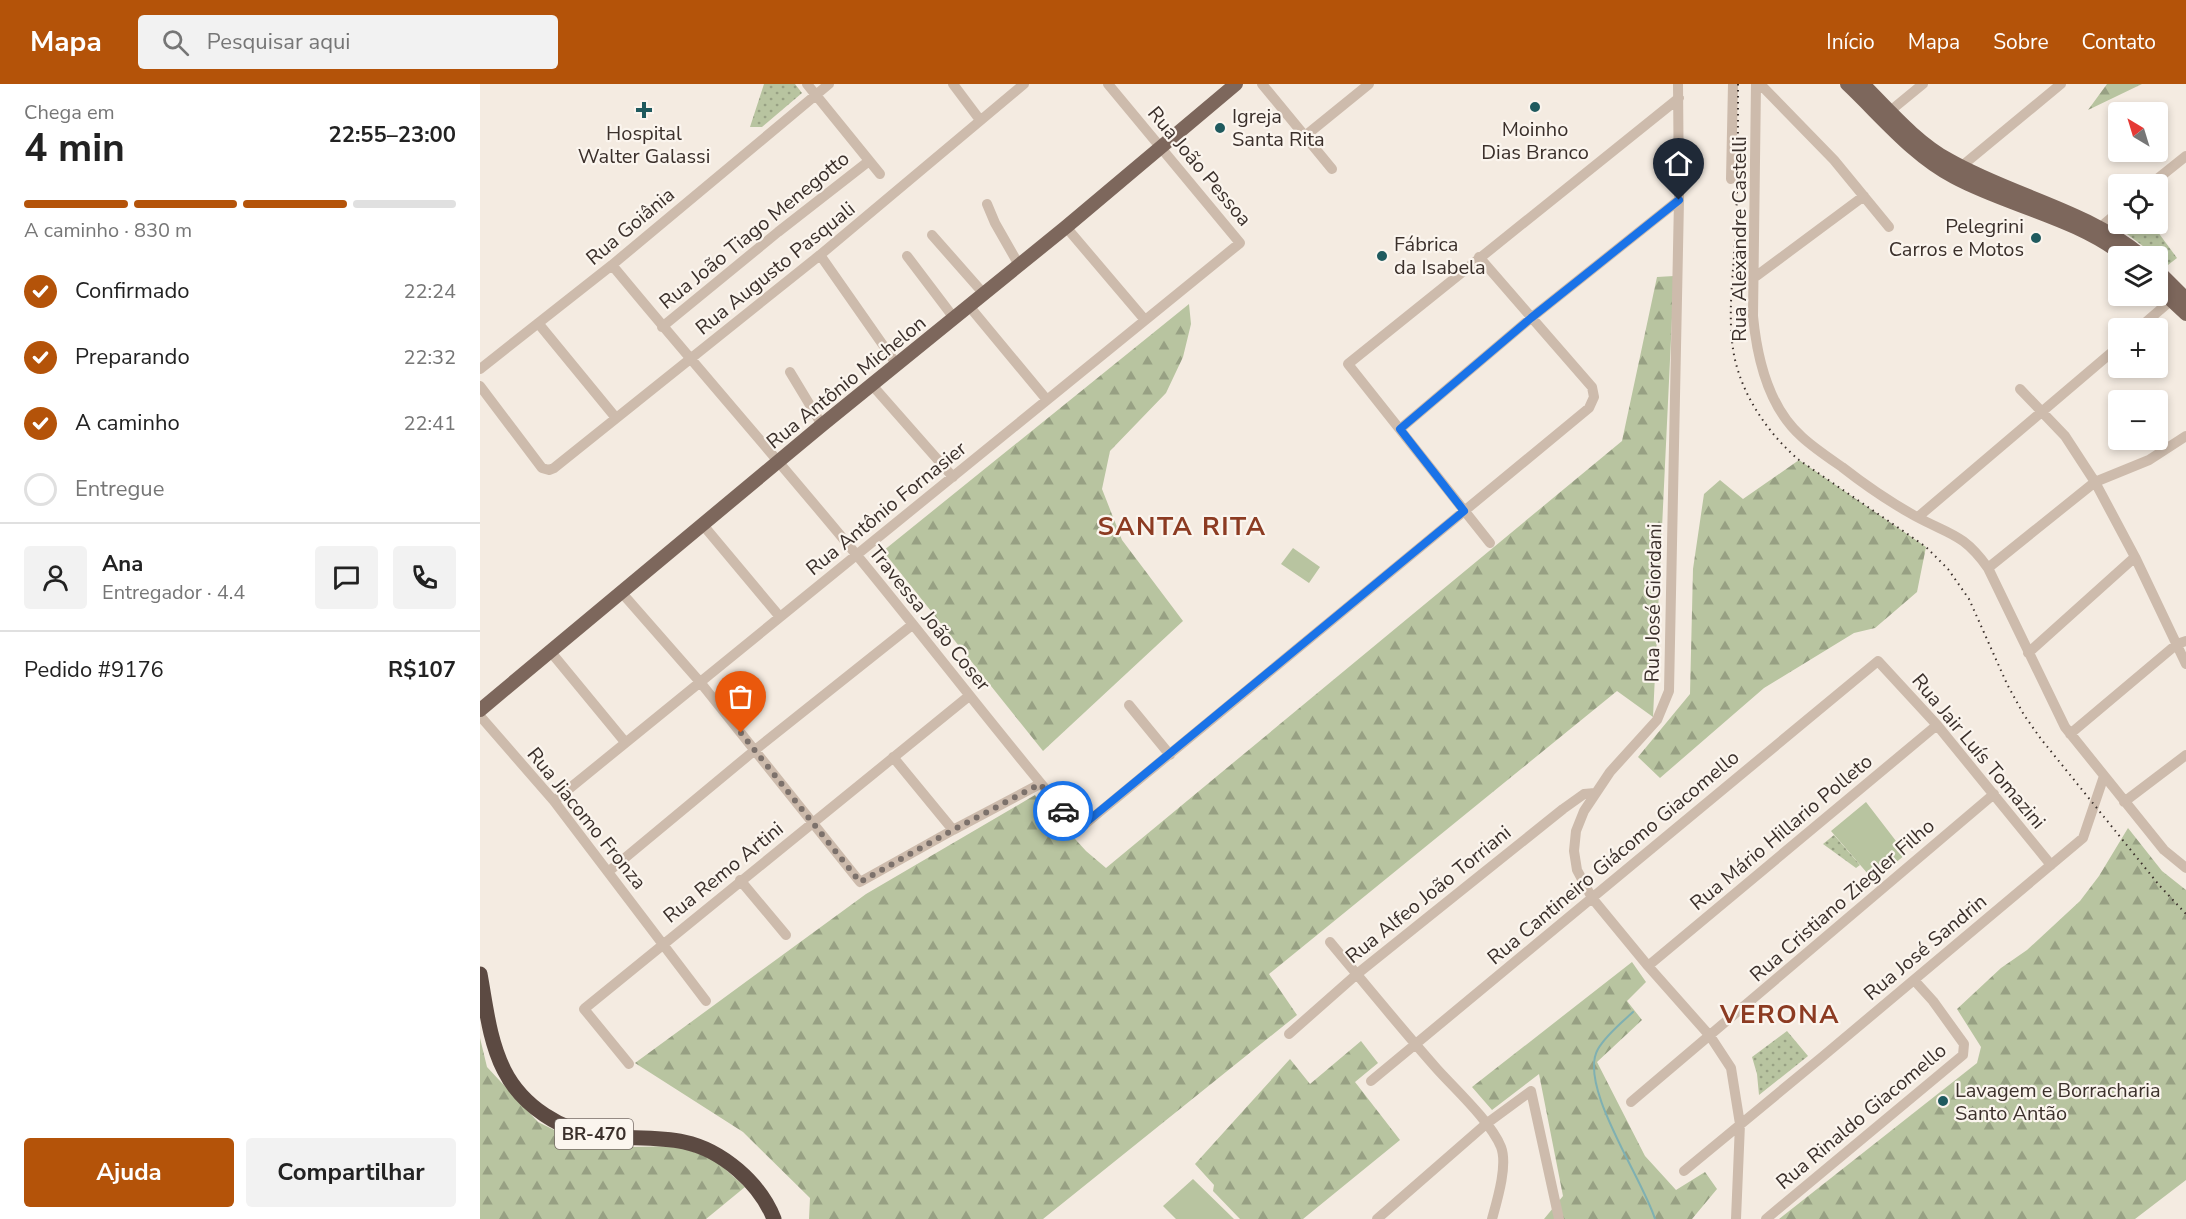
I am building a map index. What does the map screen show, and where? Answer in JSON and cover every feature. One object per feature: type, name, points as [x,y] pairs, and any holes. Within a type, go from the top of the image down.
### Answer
[{"type":"highway","name":"BR-470","points":[[480,974],[491,1037],[499,1059],[516,1088],[530,1103],[559,1123],[600,1136],[684,1142],[708,1150],[753,1183],[769,1206],[774,1219]]},
{"type":"main road","name":"Rua Antônio Michelon","points":[[480,710],[1236,84]]},
{"type":"main road","points":[[1847,84],[1885,114]]},
{"type":"main road","points":[[1863,84],[1885,114],[1929,161],[1956,171],[1970,185],[2029,203],[2096,232],[2119,246]]},
{"type":"main road","points":[[2168,284],[2179,298],[2186,314]]},
{"type":"street","points":[[807,84],[880,174]]},
{"type":"street","name":"Rua Goiânia","points":[[480,369],[612,265],[829,84]]},
{"type":"street","points":[[953,84],[980,120]]},
{"type":"street","name":"Rua Augusto Pasquali","points":[[480,386],[542,468],[554,468],[820,255],[1024,84]]},
{"type":"street","name":"Rua João Pessoa","points":[[1108,84],[1240,243]]},
{"type":"street","points":[[1262,84],[1332,169]]},
{"type":"street","points":[[1305,136],[1369,84]]},
{"type":"street","name":"Rua José Giordani","points":[[1678,84],[1679,200],[1670,691],[1657,720],[1610,772],[1584,811],[1576,831],[1574,851],[1577,870],[1592,898],[1710,1036],[1731,1068],[1740,1124],[1736,1219]]},
{"type":"street","points":[[1731,178],[1733,84]]},
{"type":"street","points":[[1758,84],[1834,160],[1889,227]]},
{"type":"street","name":"Rua Alexandre Castelli","points":[[1758,84],[1754,316],[1758,357],[1784,414],[1801,436],[1862,482],[1918,517],[1958,536],[1977,553],[1988,568],[2070,734],[2164,850],[2186,868]]},
{"type":"street","points":[[1885,114],[1923,84]]},
{"type":"street","points":[[1956,171],[2061,84]]},
{"type":"street","points":[[1490,543],[1348,364],[1479,256],[1679,98]]},
{"type":"street","points":[[2164,174],[2186,156]]},
{"type":"street","name":"Rua João Tiago Menegotto","points":[[662,327],[869,161]]},
{"type":"street","points":[[1755,277],[1864,196]]},
{"type":"street","points":[[1400,429],[1531,318],[1679,200]]},
{"type":"street","points":[[987,204],[1019,265]]},
{"type":"street","points":[[2096,232],[2108,221]]},
{"type":"street","points":[[1066,227],[1145,320]]},
{"type":"street","points":[[932,235],[984,294]]},
{"type":"street","name":"Rua Antônio Fornasier","points":[[554,801],[1240,243]]},
{"type":"street","points":[[820,255],[897,365]]},
{"type":"street","points":[[907,256],[954,318]]},
{"type":"street","points":[[1129,705],[1170,755],[1589,408],[1594,397],[1592,387],[1479,256]]},
{"type":"street","name":"Travessa João Coser","points":[[612,265],[690,361],[857,555],[1078,829],[1170,755]]},
{"type":"street","points":[[2152,318],[2179,298]]},
{"type":"street","points":[[969,306],[1047,400]]},
{"type":"street","points":[[538,323],[616,418]]},
{"type":"street","points":[[1918,517],[2108,356]]},
{"type":"street","points":[[790,372],[822,425]]},
{"type":"street","points":[[872,385],[953,477]]},
{"type":"street","points":[[2020,389],[2069,441],[2095,482],[2182,643],[2186,664]]},
{"type":"street","points":[[1988,568],[2095,482],[2149,460],[2186,436]]},
{"type":"street","points":[[703,525],[780,617]]},
{"type":"street","points":[[2028,653],[2135,557]]},
{"type":"street","points":[[622,593],[700,682],[860,882],[1040,784]]},
{"type":"street","points":[[608,872],[755,750],[912,625]]},
{"type":"street","points":[[2070,734],[2182,643]]},
{"type":"street","points":[[550,651],[625,742]]},
{"type":"street","name":"Rua Jair Luís Tomazini","points":[[1878,661],[1937,725],[2051,865]]},
{"type":"street","name":"Rua Cantineiro Giácomo Giacomello","points":[[1371,1081],[1878,661]]},
{"type":"street","name":"Rua Remo Artini","points":[[629,1064],[584,1009],[969,696]]},
{"type":"street","name":"Rua Jiacomo Fronza","points":[[480,716],[554,801],[706,1001]]},
{"type":"street","name":"Rua Mário Hillario Polleto","points":[[1648,966],[1937,725]]},
{"type":"street","points":[[2124,802],[2186,754]]},
{"type":"street","points":[[894,757],[953,830]]},
{"type":"street","name":"Rua José Sandrin","points":[[1683,1171],[2086,834],[2104,776]]},
{"type":"street","name":"Rua Alfeo João Torriani","points":[[1289,1034],[1357,974],[1563,809],[1584,794],[1595,793]]},
{"type":"street","name":"Rua Cristiano Ziegler Filho","points":[[1630,1102],[1994,794]]},
{"type":"street","points":[[740,880],[786,935]]},
{"type":"street","points":[[1330,942],[1415,1044],[1486,1124],[1501,1147],[1503,1159],[1499,1195],[1491,1219]]},
{"type":"street","name":"Rua Rinaldo Giacomello","points":[[1766,1219],[1963,1055],[1964,1044],[1933,1001],[1914,980]]},
{"type":"street","points":[[1377,1219],[1486,1124],[1531,1091],[1559,1219]]},
{"type":"green space","points":[[764,84],[795,84],[802,93],[762,127],[750,127]]},
{"type":"green space","points":[[2107,84],[2142,84],[2088,110]]},
{"type":"green space","points":[[2127,234],[2159,234],[2177,258],[2168,265],[2168,246],[2143,246]]},
{"type":"green space","points":[[1674,276],[1653,717],[1617,691],[1269,974],[1297,1015],[1043,1219],[809,1219],[810,1198],[743,1132],[635,1063],[866,894],[1035,795],[1086,851],[1106,868],[1622,441],[1657,277]]},
{"type":"green space","points":[[1189,304],[1191,324],[1183,357],[1166,393],[1110,451],[1102,489],[1122,540],[1183,621],[1043,751],[883,551]]},
{"type":"green space","points":[[1799,460],[1926,547],[1917,592],[1875,628],[1854,633],[1764,688],[1660,778],[1638,757],[1690,694],[1693,569],[1704,494],[1720,480],[1743,499]]},
{"type":"green space","points":[[1293,548],[1320,567],[1309,583],[1281,564]]},
{"type":"green space","points":[[1866,802],[1906,854],[1874,881],[1831,831]]},
{"type":"green space","points":[[2128,828],[2162,871],[2186,890],[2186,1180],[2135,1219],[1779,1219],[1977,1063],[1981,1047],[1957,1009],[2001,968],[2027,950],[2080,901],[2099,876]]},
{"type":"green space","points":[[1834,835],[1860,865],[1856,868],[1823,844]]},
{"type":"green space","points":[[1632,962],[1646,982],[1627,1001],[1642,1020],[1597,1062],[1645,1156],[1676,1190],[1705,1172],[1717,1189],[1692,1219],[1544,1219],[1563,1196],[1539,1074],[1492,1110],[1472,1087]]},
{"type":"green space","points":[[1787,1031],[1808,1056],[1759,1095],[1757,1074],[1752,1057]]},
{"type":"green space","points":[[480,1038],[487,1067],[538,1122],[591,1148],[676,1146],[714,1159],[745,1187],[706,1219],[480,1219]]},
{"type":"green space","points":[[1361,1041],[1378,1063],[1355,1082],[1400,1140],[1303,1219],[1240,1219],[1213,1191],[1214,1185],[1195,1164],[1290,1059],[1310,1084]]},
{"type":"green space","points":[[1193,1179],[1234,1219],[1176,1219],[1163,1206]]},
{"type":"waterway","points":[[1633,1012],[1614,1029],[1598,1049],[1594,1065],[1596,1085],[1614,1133],[1655,1219]]},
{"type":"railway","points":[[1738,84],[1737,204],[1731,333],[1736,365],[1756,410],[1776,437],[1799,460],[1926,547],[1948,569],[1969,599],[2007,684],[2024,715],[2159,885],[2186,914]]},
{"type":"way so far","points":[[741,733],[860,882],[1040,784],[1063,811]]},
{"type":"place","name":"Moinho Dias Branco","points":[[1535,107]]},
{"type":"place","name":"Hospital Walter Galassi","points":[[644,110]]},
{"type":"place","name":"Igreja Santa Rita","points":[[1220,128]]},
{"type":"place","name":"Pelegrini Carros e Motos","points":[[2036,238]]},
{"type":"place","name":"Fábrica da Isabela","points":[[1382,256]]},
{"type":"place","name":"Lavagem e Borracharia Santo Antão","points":[[1943,1101]]},
{"type":"district","name":"SANTA RITA","points":[[1182,526]]},
{"type":"district","name":"VERONA","points":[[1780,1014]]},
{"type":"route","points":[[1063,811],[1078,829],[1464,511],[1400,429],[1531,318],[1679,200]]}]
